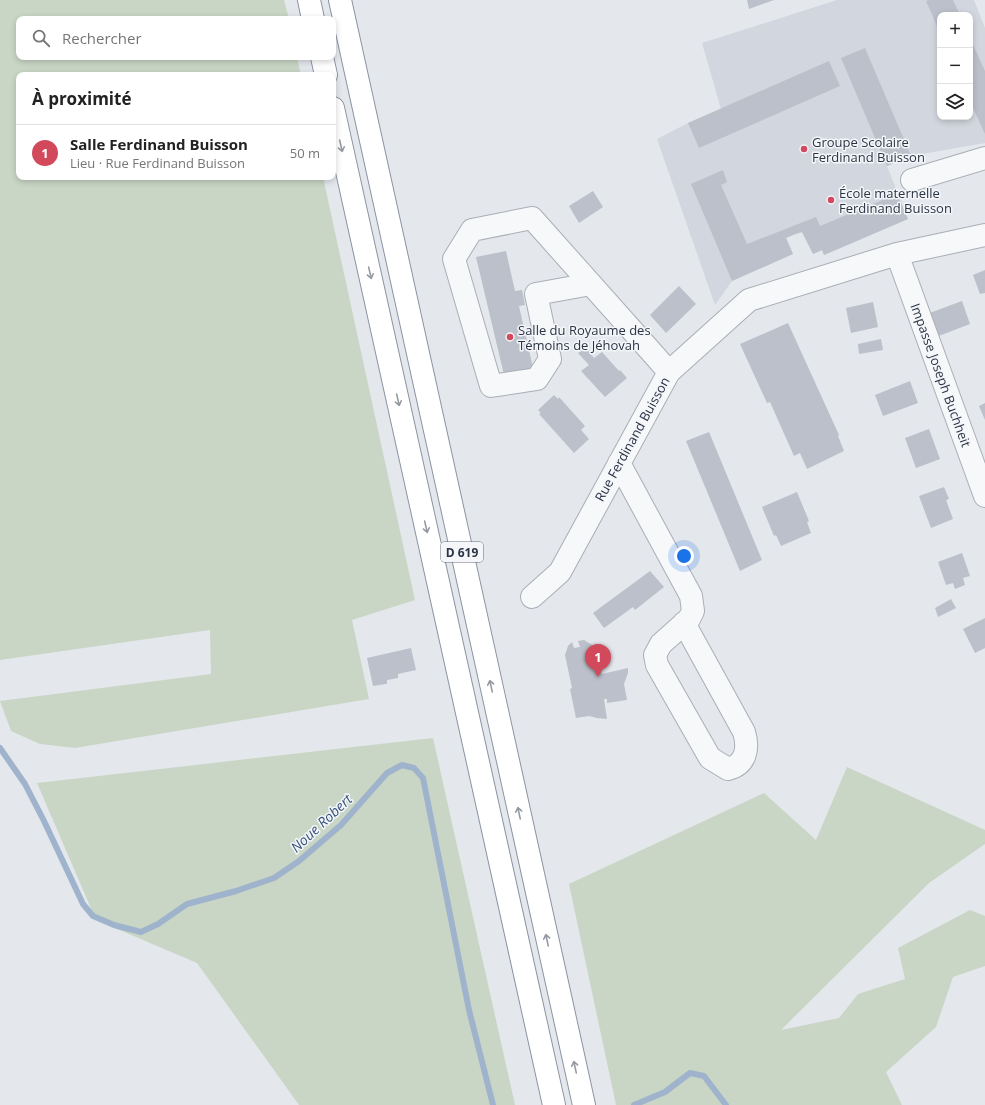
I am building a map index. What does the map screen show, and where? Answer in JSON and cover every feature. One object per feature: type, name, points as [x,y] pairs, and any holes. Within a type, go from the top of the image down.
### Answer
[{"type":"highway","points":[[309,0],[312,16]]},
{"type":"highway","name":"D 619","points":[[340,0],[584,1105]]},
{"type":"highway","points":[[323,60],[325,72]]},
{"type":"highway","name":"D 619","points":[[336,122],[554,1105]]},
{"type":"street","points":[[912,180],[985,158]]},
{"type":"street","points":[[591,284],[536,294],[550,359],[537,379],[491,386],[454,259],[472,230],[532,218],[591,284],[661,365],[669,372]]},
{"type":"street","name":"Rue Ferdinand Buisson","points":[[532,597],[560,572],[669,372],[749,300],[897,254],[985,235]]},
{"type":"street","name":"Impasse Joseph Buchheit","points":[[897,254],[985,496]]},
{"type":"street","points":[[619,463],[691,596],[693,611],[689,619],[684,623],[661,644],[655,655],[657,665],[710,758],[728,769],[736,768],[743,758],[747,743],[744,732],[684,623]]},
{"type":"shaded area","name":"Groupe Scolaire Ferdinand Buisson","points":[[837,0],[974,0],[985,28],[985,143],[911,156],[887,166],[908,219],[824,255],[822,250],[813,254],[802,232],[786,238],[793,254],[732,281],[715,305],[657,139],[688,123],[721,109],[702,43]]},
{"type":"green space","points":[[0,0],[284,0],[288,16],[16,16],[16,60],[298,60],[300,72],[16,72],[16,180],[324,180],[415,600],[352,620],[369,699],[75,748],[40,744],[11,731],[0,701],[211,674],[210,630],[0,660]]},
{"type":"green space","points":[[433,738],[515,1105],[299,1105],[197,963],[96,920],[37,783]]},
{"type":"green space","points":[[847,767],[985,830],[985,844],[929,883],[781,1030],[839,1018],[858,994],[905,979],[898,948],[970,910],[985,916],[985,966],[953,977],[936,1027],[886,1072],[902,1105],[616,1105],[569,884],[764,793],[816,840]]},
{"type":"building","points":[[747,0],[774,0],[749,9]]},
{"type":"building","points":[[953,0],[959,12],[937,12],[937,26],[926,1]]},
{"type":"building","points":[[973,45],[985,71],[985,134],[973,108]]},
{"type":"building","points":[[865,48],[911,156],[887,166],[841,58]]},
{"type":"building","points":[[829,61],[840,86],[699,148],[688,123]]},
{"type":"building","points":[[723,170],[727,182],[721,185],[747,244],[816,217],[820,226],[897,194],[908,219],[824,255],[822,250],[813,254],[802,232],[795,234],[786,238],[793,254],[732,281],[691,184]]},
{"type":"building","points":[[593,191],[603,207],[579,223],[569,206]]},
{"type":"building","name":"Salle du Royaume des Témoins de Jéhovah","points":[[506,251],[515,291],[522,290],[525,305],[519,306],[533,368],[504,375],[476,257]]},
{"type":"building","points":[[985,270],[985,293],[980,294],[973,275]]},
{"type":"building","points":[[679,286],[696,304],[666,333],[650,315]]},
{"type":"building","points":[[962,301],[970,324],[936,337],[927,314]]},
{"type":"building","points":[[873,302],[878,327],[851,333],[846,308]]},
{"type":"building","points":[[788,323],[839,435],[838,436],[844,451],[807,469],[800,453],[794,456],[770,402],[767,403],[740,344]]},
{"type":"building","points":[[881,339],[883,350],[859,354],[858,344]]},
{"type":"building","points":[[585,347],[594,358],[602,352],[627,378],[605,397],[581,371],[589,365],[578,353]]},
{"type":"building","points":[[910,381],[918,403],[883,416],[875,395]]},
{"type":"building","points":[[554,395],[558,399],[559,397],[585,426],[581,430],[589,439],[574,453],[539,414],[541,413],[538,410]]},
{"type":"building","points":[[985,403],[985,420],[979,406]]},
{"type":"building","points":[[929,429],[940,459],[916,468],[905,438]]},
{"type":"building","points":[[709,432],[762,560],[740,571],[686,441]]},
{"type":"building","points":[[944,487],[949,499],[946,500],[953,519],[931,528],[919,496]]},
{"type":"building","points":[[797,492],[809,521],[807,522],[811,533],[781,546],[776,535],[774,536],[762,507]]},
{"type":"building","points":[[962,553],[970,576],[963,578],[965,585],[955,589],[953,583],[946,585],[938,562]]},
{"type":"building","points":[[650,571],[664,587],[635,610],[633,607],[604,628],[593,613]]},
{"type":"building","points":[[951,599],[956,608],[938,617],[935,608]]},
{"type":"building","points":[[985,618],[985,648],[975,653],[963,629]]},
{"type":"building","points":[[584,640],[594,646],[601,644],[606,667],[600,669],[602,674],[628,668],[628,673],[624,684],[627,700],[607,703],[607,699],[604,699],[607,719],[589,716],[576,718],[570,689],[572,688],[565,655],[568,646],[572,642],[574,648],[580,647],[578,641]]},
{"type":"building","points":[[411,648],[416,670],[398,674],[398,678],[387,680],[387,684],[373,686],[367,658]]},
{"type":"waterway","name":"Noue Robert","points":[[0,748],[25,784],[83,904],[93,916],[114,925],[141,932],[158,924],[187,904],[236,891],[274,878],[299,861],[341,825],[387,773],[402,765],[414,768],[423,778],[469,1010],[493,1105]]},
{"type":"waterway","name":"Noue Robert","points":[[634,1105],[665,1092],[690,1073],[704,1076],[726,1105]]},
{"type":"place","name":"Groupe Scolaire Ferdinand Buisson","points":[[804,149]]},
{"type":"place","name":"École maternelle Ferdinand Buisson","points":[[831,200]]},
{"type":"place","name":"Salle du Royaume des Témoins de Jéhovah","points":[[510,337]]},
{"type":"place","name":"Salle Ferdinand Buisson","points":[[598,677]]}]
